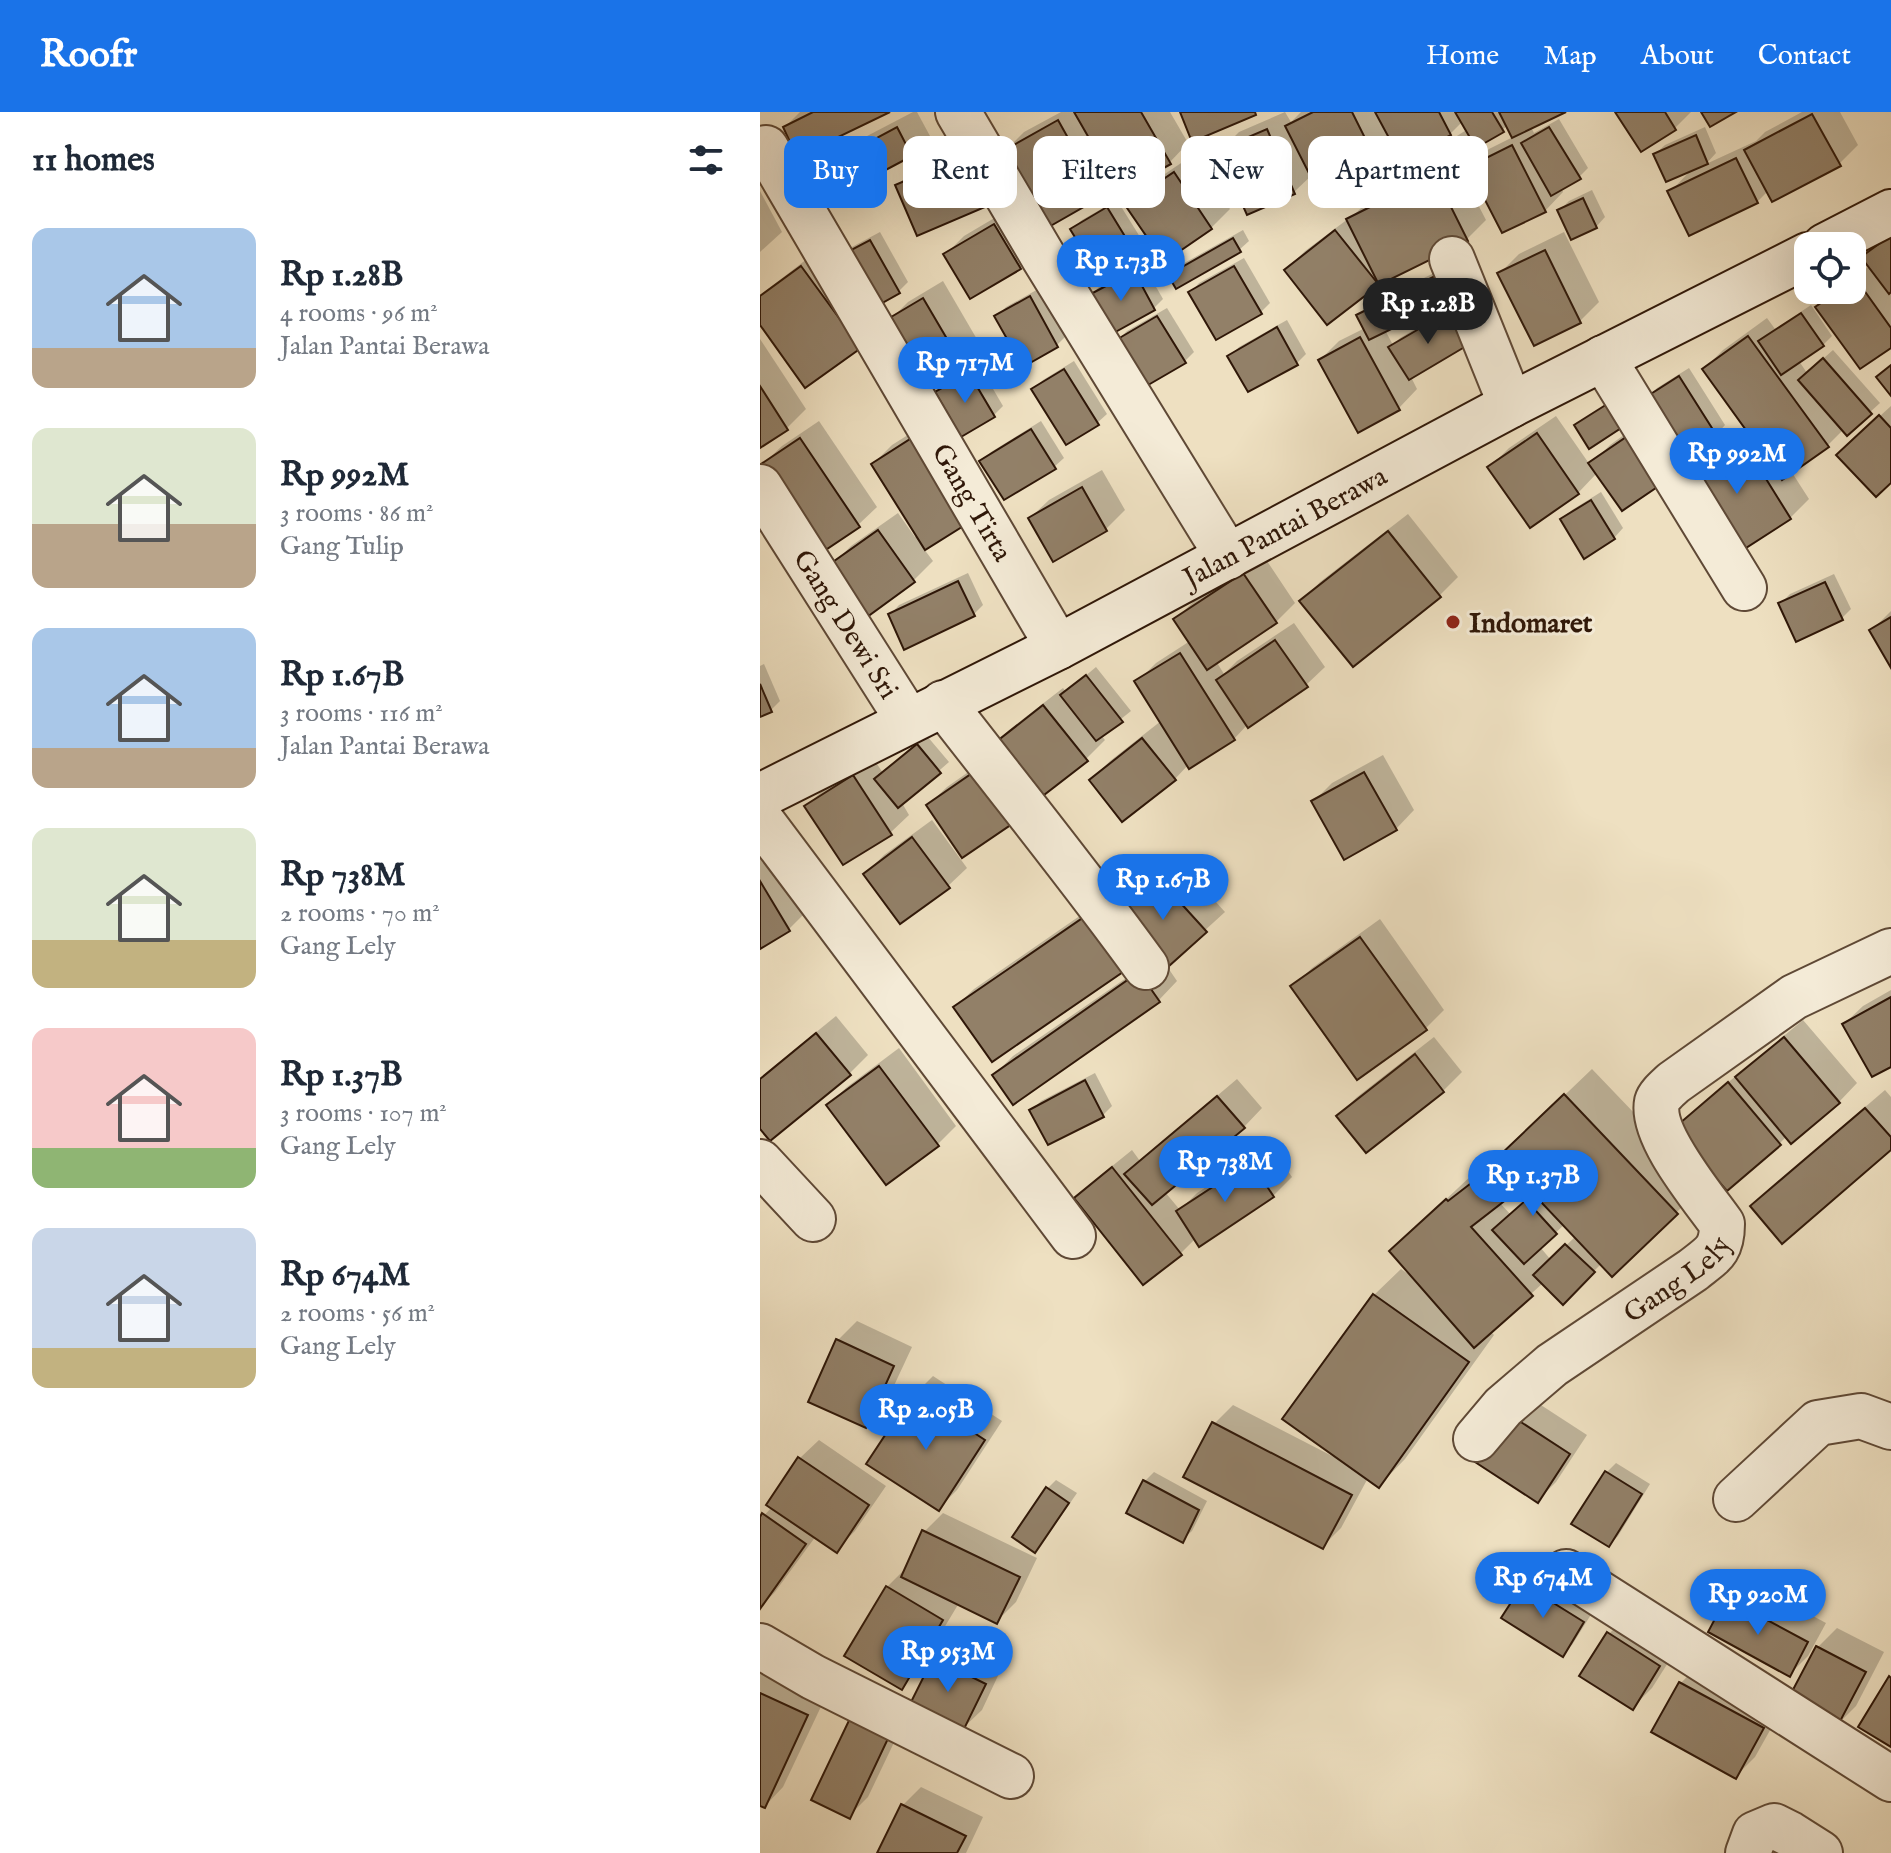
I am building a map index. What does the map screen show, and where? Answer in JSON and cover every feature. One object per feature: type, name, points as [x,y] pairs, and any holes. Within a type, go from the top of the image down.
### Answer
[{"type":"street","points":[[958,112],[1228,557]]},
{"type":"street","name":"Gang Tirta","points":[[766,148],[1058,647]]},
{"type":"street","points":[[1852,232],[1891,212]]},
{"type":"street","points":[[1452,259],[1511,405]]},
{"type":"street","name":"Jalan Pantai Berawa","points":[[760,796],[1058,647],[1511,405],[1794,262]]},
{"type":"street","points":[[1603,358],[1744,588]]},
{"type":"street","name":"Gang Dewi Sri","points":[[760,487],[926,712],[1051,843],[1097,898],[1146,967]]},
{"type":"street","points":[[760,819],[1073,1236]]},
{"type":"street","name":"Gang Lely","points":[[1476,1439],[1503,1407],[1552,1365],[1693,1270],[1714,1253],[1722,1240],[1722,1224],[1666,1144],[1656,1115],[1658,1099],[1673,1083],[1794,997],[1891,951]]},
{"type":"street","points":[[760,1162],[813,1219]]},
{"type":"street","points":[[1736,1499],[1818,1423],[1861,1416],[1891,1427]]},
{"type":"street","points":[[1566,1572],[1891,1779]]},
{"type":"street","points":[[760,1646],[813,1677],[1011,1776]]},
{"type":"street","points":[[1748,1853],[1755,1834],[1774,1826],[1820,1853]]},
{"type":"building","points":[[813,112],[890,112],[840,136],[787,136],[783,127]]},
{"type":"building","points":[[1074,112],[1141,112],[1155,136],[1088,136]]},
{"type":"building","points":[[1180,112],[1255,112],[1256,115],[1206,136],[1190,136]]},
{"type":"building","points":[[1313,112],[1352,112],[1364,136],[1308,136],[1308,171],[1285,126]]},
{"type":"building","points":[[1375,112],[1439,112],[1451,135],[1449,136],[1388,136]]},
{"type":"building","points":[[1455,112],[1492,112],[1504,132],[1488,141],[1488,136],[1469,136]]},
{"type":"building","points":[[1499,112],[1566,112],[1512,138]]},
{"type":"building","points":[[1615,112],[1665,112],[1676,130],[1641,152]]},
{"type":"building","points":[[1701,112],[1736,112],[1710,127]]},
{"type":"building","points":[[1812,114],[1841,166],[1772,202],[1744,150]]},
{"type":"building","points":[[1058,120],[1067,136],[1033,136],[1033,204],[1017,176],[1017,143]]},
{"type":"building","points":[[897,127],[903,139],[903,161],[887,169],[887,136],[880,136]]},
{"type":"building","points":[[1549,127],[1581,179],[1551,196],[1521,143]]},
{"type":"building","points":[[1267,129],[1270,136],[1251,136]]},
{"type":"building","points":[[1696,135],[1708,164],[1666,182],[1653,154]]},
{"type":"building","points":[[1512,145],[1546,212],[1502,233],[1488,206],[1488,157]]},
{"type":"building","points":[[1165,154],[1171,164],[1165,167]]},
{"type":"building","points":[[1736,158],[1758,203],[1689,236],[1667,191]]},
{"type":"building","points":[[1174,172],[1181,182],[1181,208],[1198,208],[1212,229],[1164,262],[1127,208],[1165,208],[1165,178]]},
{"type":"building","points":[[903,182],[903,204],[895,185]]},
{"type":"building","points":[[1583,198],[1597,228],[1571,240],[1557,210]]},
{"type":"building","points":[[905,208],[983,208],[917,236]]},
{"type":"building","points":[[1036,208],[1082,208],[1047,228]]},
{"type":"building","points":[[1108,208],[1137,256],[1099,277],[1070,229]]},
{"type":"building","points":[[1244,208],[1263,208],[1247,215]]},
{"type":"building","points":[[1368,208],[1452,208],[1468,241],[1379,285],[1346,219]]},
{"type":"building","points":[[994,224],[1021,269],[970,299],[943,254]]},
{"type":"building","points":[[1335,230],[1379,285],[1327,325],[1284,270]]},
{"type":"building","points":[[1891,235],[1889,294],[1866,264],[1866,253]]},
{"type":"building","points":[[1233,238],[1241,252],[1176,289],[1168,275]]},
{"type":"building","points":[[870,240],[900,293],[868,311],[838,257]]},
{"type":"building","points":[[1545,250],[1581,323],[1534,346],[1497,273]]},
{"type":"building","points":[[801,266],[861,348],[805,388],[760,325],[760,296]]},
{"type":"building","points":[[1234,266],[1262,314],[1216,340],[1188,292]]},
{"type":"building","points":[[1134,271],[1155,310],[1110,335],[1087,296]]},
{"type":"building","points":[[1439,274],[1451,300],[1369,340],[1356,315]]},
{"type":"building","points":[[1866,293],[1891,328],[1891,348],[1860,369],[1815,307],[1819,304],[1866,304]]},
{"type":"building","points":[[1030,296],[1058,347],[1023,367],[994,316]]},
{"type":"building","points":[[923,298],[960,361],[923,383],[886,320]]},
{"type":"building","points":[[1448,312],[1468,345],[1409,380],[1388,347]]},
{"type":"building","points":[[1801,313],[1824,346],[1781,375],[1758,341]]},
{"type":"building","points":[[1157,316],[1186,363],[1143,388],[1116,340]]},
{"type":"building","points":[[1277,327],[1298,365],[1248,392],[1227,356]]},
{"type":"building","points":[[1748,336],[1829,447],[1782,480],[1702,369]]},
{"type":"building","points":[[1360,337],[1400,410],[1358,433],[1318,360]]},
{"type":"building","points":[[1823,358],[1872,414],[1847,436],[1798,380]]},
{"type":"building","points":[[1891,365],[1891,396],[1876,377]]},
{"type":"building","points":[[1064,369],[1099,425],[1066,445],[1031,389]]},
{"type":"building","points":[[969,373],[995,417],[961,437],[935,392]]},
{"type":"building","points":[[1679,376],[1717,436],[1685,457],[1646,397]]},
{"type":"building","points":[[760,386],[788,430],[760,448]]},
{"type":"building","points":[[1623,394],[1638,417],[1589,449],[1574,425]]},
{"type":"building","points":[[1879,415],[1891,428],[1891,483],[1876,497],[1836,455]]},
{"type":"building","points":[[1031,429],[1056,469],[1004,500],[979,461]]},
{"type":"building","points":[[1638,429],[1672,477],[1622,511],[1588,463]]},
{"type":"building","points":[[1537,433],[1579,494],[1530,528],[1487,467]]},
{"type":"building","points":[[918,434],[973,520],[925,550],[871,464]]},
{"type":"building","points":[[1740,437],[1791,519],[1735,555],[1683,471]]},
{"type":"building","points":[[800,438],[860,527],[821,553],[761,464]]},
{"type":"building","points":[[1082,487],[1107,531],[1053,562],[1028,518]]},
{"type":"building","points":[[1591,500],[1615,539],[1584,559],[1560,519]]},
{"type":"building","points":[[878,530],[915,582],[867,617],[830,564]]},
{"type":"building","points":[[1388,531],[1441,597],[1353,667],[1299,601]]},
{"type":"building","points":[[1243,573],[1277,623],[1207,670],[1173,619]]},
{"type":"building","points":[[958,581],[975,616],[904,650],[888,614]]},
{"type":"building","points":[[1825,582],[1843,620],[1796,642],[1778,603]]},
{"type":"building","points":[[1891,617],[1891,668],[1869,630]]},
{"type":"building","points":[[1275,640],[1308,687],[1248,728],[1216,680]]},
{"type":"building","points":[[1180,653],[1235,740],[1189,769],[1134,681]]},
{"type":"building","points":[[1086,675],[1123,722],[1096,741],[1060,695]]},
{"type":"building","points":[[760,684],[772,712],[760,717]]},
{"type":"building","points":[[1043,705],[1088,761],[1031,805],[987,749]]},
{"type":"building","points":[[1142,738],[1176,780],[1122,822],[1089,780]]},
{"type":"building","points":[[917,744],[941,773],[898,808],[874,779]]},
{"type":"building","points":[[984,765],[1021,818],[962,858],[926,805]]},
{"type":"building","points":[[1364,772],[1397,830],[1344,860],[1311,801]]},
{"type":"building","points":[[853,775],[892,835],[843,865],[804,806]]},
{"type":"building","points":[[912,837],[950,888],[900,924],[863,874]]},
{"type":"building","points":[[1157,877],[1207,932],[1169,966],[1119,911]]},
{"type":"building","points":[[760,881],[790,931],[760,949]]},
{"type":"building","points":[[1100,906],[1139,961],[992,1062],[953,1007]]},
{"type":"building","points":[[1360,937],[1427,1030],[1357,1080],[1290,986]]},
{"type":"building","points":[[1139,972],[1160,1002],[1013,1105],[992,1075]]},
{"type":"building","points":[[1891,997],[1891,1067],[1872,1077],[1842,1024]]},
{"type":"building","points":[[816,1033],[851,1075],[770,1141],[760,1129],[760,1079]]},
{"type":"building","points":[[1784,1037],[1840,1103],[1791,1144],[1735,1077]]},
{"type":"building","points":[[1415,1054],[1444,1092],[1366,1153],[1336,1116]]},
{"type":"building","points":[[879,1066],[939,1146],[886,1185],[826,1105]]},
{"type":"building","points":[[1085,1080],[1104,1117],[1048,1145],[1029,1110]]},
{"type":"building","points":[[1728,1082],[1781,1145],[1727,1191],[1673,1129]]},
{"type":"building","points":[[1564,1094],[1678,1214],[1612,1277],[1525,1185],[1471,1227],[1533,1296],[1474,1348],[1389,1251],[1446,1199],[1448,1201],[1501,1160],[1498,1157]]},
{"type":"building","points":[[1217,1096],[1245,1128],[1152,1205],[1124,1174]]},
{"type":"building","points":[[1865,1108],[1891,1137],[1891,1150],[1782,1244],[1750,1206]]},
{"type":"building","points":[[1251,1162],[1274,1197],[1199,1247],[1176,1211]]},
{"type":"building","points":[[1112,1167],[1182,1255],[1143,1285],[1074,1198]]},
{"type":"building","points":[[1526,1200],[1557,1234],[1524,1264],[1492,1230]]},
{"type":"building","points":[[1565,1244],[1595,1272],[1563,1305],[1533,1275]]},
{"type":"building","points":[[1373,1294],[1469,1362],[1379,1488],[1282,1419]]},
{"type":"building","points":[[836,1339],[894,1366],[866,1428],[808,1402]]},
{"type":"building","points":[[913,1393],[985,1440],[939,1511],[866,1464]]},
{"type":"building","points":[[1507,1413],[1570,1454],[1538,1503],[1475,1462]]},
{"type":"building","points":[[1212,1422],[1352,1495],[1323,1549],[1183,1477]]},
{"type":"building","points":[[798,1457],[869,1505],[837,1553],[766,1505]]},
{"type":"building","points":[[1605,1471],[1642,1494],[1609,1547],[1571,1524]]},
{"type":"building","points":[[1143,1480],[1199,1510],[1183,1543],[1126,1513]]},
{"type":"building","points":[[1046,1487],[1069,1503],[1035,1553],[1012,1537]]},
{"type":"building","points":[[762,1513],[806,1544],[760,1609],[760,1517]]},
{"type":"building","points":[[922,1530],[1020,1577],[997,1624],[901,1577]]},
{"type":"building","points":[[1523,1584],[1584,1622],[1563,1657],[1501,1618]]},
{"type":"building","points":[[886,1586],[943,1620],[902,1690],[844,1656]]},
{"type":"building","points":[[1726,1598],[1808,1642],[1790,1677],[1708,1632]]},
{"type":"building","points":[[1607,1632],[1660,1666],[1633,1710],[1579,1676]]},
{"type":"building","points":[[1816,1646],[1866,1672],[1837,1727],[1787,1701]]},
{"type":"building","points":[[933,1658],[986,1684],[963,1731],[910,1704]]},
{"type":"building","points":[[1889,1676],[1891,1678],[1891,1747],[1858,1727]]},
{"type":"building","points":[[1679,1682],[1764,1728],[1736,1779],[1651,1732]]},
{"type":"building","points":[[760,1693],[808,1715],[765,1808],[760,1806]]},
{"type":"building","points":[[854,1710],[893,1728],[850,1819],[811,1800]]},
{"type":"building","points":[[901,1804],[966,1836],[957,1853],[877,1853]]},
{"type":"place","name":"Indomaret","points":[[1453,622]]}]
